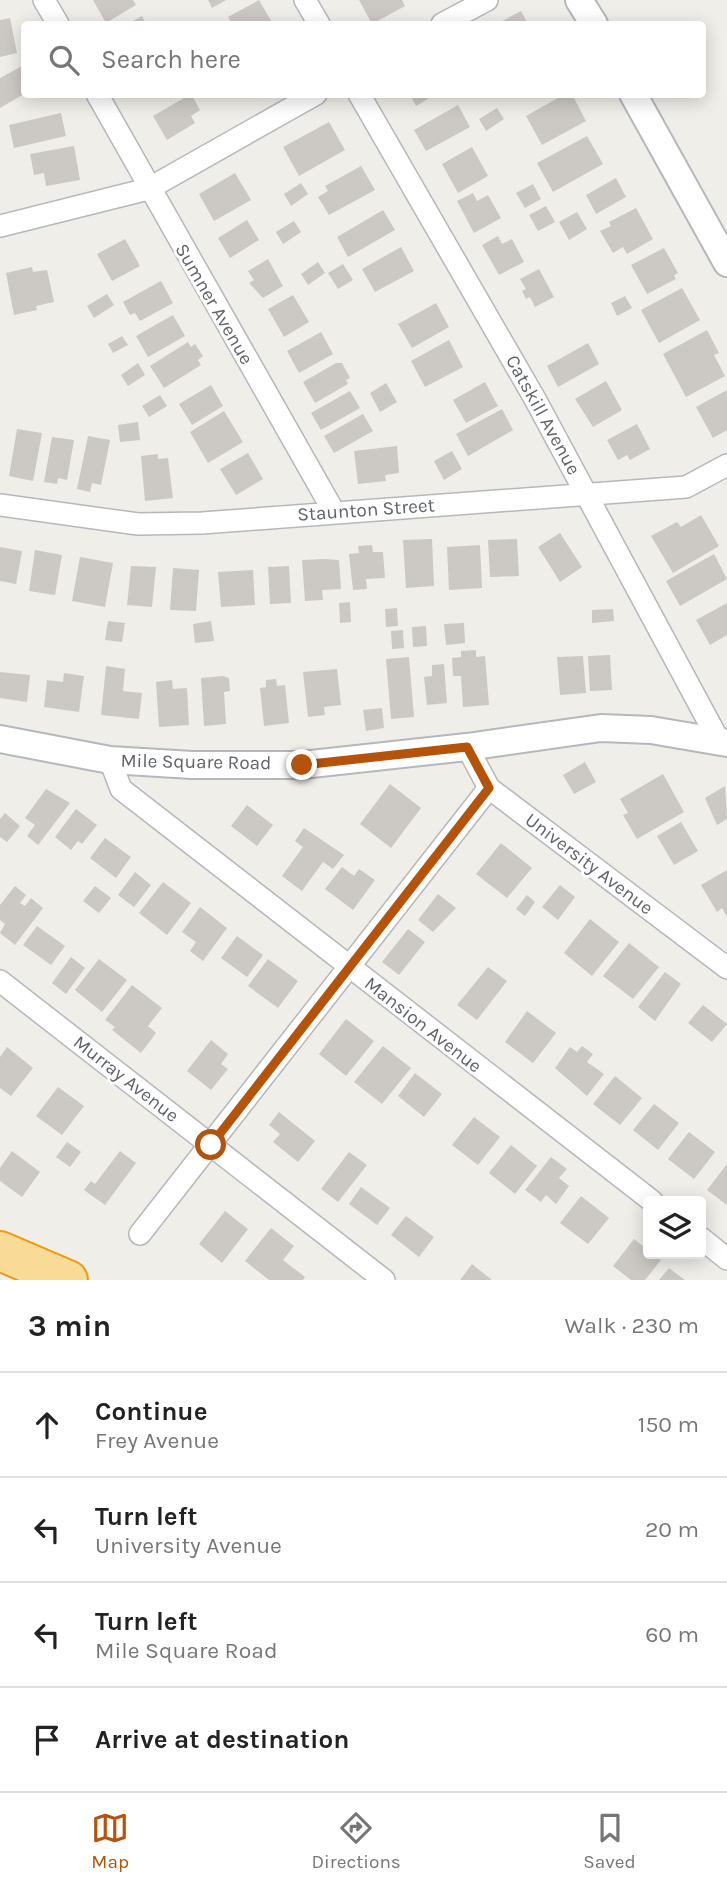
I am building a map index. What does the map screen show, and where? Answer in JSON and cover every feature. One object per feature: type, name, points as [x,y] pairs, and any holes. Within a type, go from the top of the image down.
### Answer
[{"type":"highway","points":[[0,1251],[68,1280]]},
{"type":"street","points":[[44,0],[56,21]]},
{"type":"street","points":[[305,0],[317,21]]},
{"type":"street","points":[[448,21],[487,0]]},
{"type":"street","points":[[579,0],[592,21]]},
{"type":"street","name":"Sumner Avenue","points":[[99,98],[148,189],[334,512]]},
{"type":"street","points":[[0,226],[148,189],[309,98]]},
{"type":"street","name":"Catskill Avenue","points":[[361,98],[587,495],[723,742]]},
{"type":"street","points":[[635,98],[727,263]]},
{"type":"street","name":"Staunton Street","points":[[0,505],[138,524],[202,523],[686,486],[727,465]]},
{"type":"street","name":"Mile Square Road","points":[[0,739],[110,760],[153,764],[302,765],[467,747],[601,728],[651,730],[723,742]]},
{"type":"street","name":"University Avenue","points":[[467,747],[489,788],[727,968]]},
{"type":"street","name":"Mansion Avenue","points":[[110,760],[121,789],[645,1196]]},
{"type":"street","points":[[140,1234],[489,788]]},
{"type":"street","name":"Murray Avenue","points":[[0,981],[384,1280]]},
{"type":"street","points":[[706,1242],[727,1259]]},
{"type":"building","points":[[93,0],[133,0],[136,5],[105,21]]},
{"type":"building","points":[[208,0],[226,0],[212,8]]},
{"type":"building","points":[[259,0],[271,21],[230,21],[228,17]]},
{"type":"building","points":[[359,0],[402,0],[405,6],[378,21],[370,21]]},
{"type":"building","points":[[521,11],[526,21],[503,21]]},
{"type":"building","points":[[10,18],[17,53],[0,57],[0,20]]},
{"type":"building","points":[[21,67],[21,96],[0,108],[0,78]]},
{"type":"building","points":[[184,98],[193,98],[200,110],[191,116],[195,123],[167,140],[153,116]]},
{"type":"building","points":[[412,98],[429,98],[416,106]]},
{"type":"building","points":[[558,98],[574,98],[586,121],[542,145],[526,116]]},
{"type":"building","points":[[458,105],[470,127],[426,151],[414,130]]},
{"type":"building","points":[[497,108],[504,119],[486,131],[479,119]]},
{"type":"building","points":[[61,113],[66,136],[14,148],[9,125]]},
{"type":"building","points":[[329,122],[345,150],[299,176],[283,147]]},
{"type":"building","points":[[587,136],[603,164],[553,192],[537,163]]},
{"type":"building","points":[[74,146],[80,180],[46,186],[44,173],[34,175],[30,154]]},
{"type":"building","points":[[472,147],[488,176],[458,193],[442,164]]},
{"type":"building","points":[[361,166],[375,190],[329,215],[318,197],[328,191],[325,186]]},
{"type":"building","points":[[235,173],[251,200],[214,221],[199,194]]},
{"type":"building","points":[[616,178],[626,197],[596,214],[586,195]]},
{"type":"building","points":[[301,183],[308,194],[291,206],[284,194]]},
{"type":"building","points":[[533,184],[541,199],[525,208],[516,193]]},
{"type":"building","points":[[473,193],[477,201],[488,195],[501,218],[474,233],[457,201]]},
{"type":"building","points":[[546,206],[555,222],[538,231],[529,215]]},
{"type":"building","points":[[636,208],[653,239],[627,254],[623,247],[613,253],[600,231],[611,226],[609,222]]},
{"type":"building","points":[[383,210],[395,230],[348,257],[337,237]]},
{"type":"building","points":[[577,212],[587,229],[569,240],[559,222]]},
{"type":"building","points":[[247,220],[259,240],[230,258],[218,238]]},
{"type":"building","points":[[294,221],[301,232],[283,244],[276,232]]},
{"type":"building","points":[[498,236],[502,244],[512,239],[524,262],[499,275],[482,245]]},
{"type":"building","points":[[125,239],[140,266],[112,281],[97,254]]},
{"type":"building","points":[[401,247],[414,271],[375,292],[362,269]]},
{"type":"building","points":[[664,248],[678,273],[674,275],[676,279],[647,294],[631,265]]},
{"type":"building","points":[[268,259],[283,286],[263,298],[249,283],[254,280],[248,271]]},
{"type":"building","points":[[318,262],[325,273],[308,285],[301,274]]},
{"type":"building","points":[[343,264],[353,280],[338,289],[328,273]]},
{"type":"building","points":[[32,267],[33,272],[47,270],[54,302],[36,306],[37,310],[14,315],[6,273]]},
{"type":"building","points":[[539,269],[554,297],[535,307],[530,297],[526,299],[522,291],[526,289],[520,279]]},
{"type":"building","points":[[161,281],[173,303],[140,321],[135,313],[130,315],[123,302]]},
{"type":"building","points":[[682,288],[700,320],[659,343],[641,310]]},
{"type":"building","points":[[107,294],[114,305],[94,318],[87,306]]},
{"type":"building","points":[[293,295],[309,322],[284,337],[268,309]]},
{"type":"building","points":[[625,296],[632,308],[617,316],[611,303]]},
{"type":"building","points":[[436,303],[449,327],[412,348],[398,324]]},
{"type":"building","points":[[173,315],[185,336],[148,357],[136,336]]},
{"type":"building","points":[[707,330],[719,353],[714,355],[725,376],[686,397],[663,354]]},
{"type":"building","points":[[321,332],[333,354],[299,373],[287,351]]},
{"type":"building","points":[[122,336],[128,345],[113,353],[108,344]]},
{"type":"building","points":[[449,340],[463,367],[425,387],[411,361]]},
{"type":"building","points":[[188,342],[191,347],[195,344],[203,356],[198,360],[201,365],[164,388],[150,366]]},
{"type":"building","points":[[588,343],[599,364],[558,387],[547,366]]},
{"type":"building","points":[[138,363],[145,375],[128,386],[121,375]]},
{"type":"building","points":[[336,363],[342,363],[350,378],[346,380],[348,384],[315,403],[303,382]]},
{"type":"building","points":[[606,381],[622,410],[593,427],[575,399]]},
{"type":"building","points":[[485,382],[498,406],[466,423],[453,400]]},
{"type":"building","points":[[386,383],[397,402],[380,412],[370,393]]},
{"type":"building","points":[[211,385],[223,406],[192,425],[179,404]]},
{"type":"building","points":[[727,390],[727,430],[713,438],[696,407]]},
{"type":"building","points":[[350,391],[360,408],[321,430],[311,413]]},
{"type":"building","points":[[160,395],[167,406],[149,417],[142,406]]},
{"type":"building","points":[[502,409],[513,430],[468,456],[456,434]]},
{"type":"building","points":[[224,411],[243,442],[208,463],[190,432]]},
{"type":"building","points":[[363,414],[373,431],[334,453],[324,436]]},
{"type":"building","points":[[138,422],[140,440],[120,442],[118,425]]},
{"type":"building","points":[[637,424],[650,449],[630,460],[627,455],[618,460],[607,440]]},
{"type":"building","points":[[17,429],[42,433],[33,481],[9,476]]},
{"type":"building","points":[[88,436],[110,440],[101,485],[92,483],[90,492],[77,489]]},
{"type":"building","points":[[52,437],[74,440],[67,480],[58,478],[57,484],[44,482]]},
{"type":"building","points":[[397,446],[399,473],[385,475],[386,481],[358,484],[354,451]]},
{"type":"building","points":[[452,451],[462,469],[444,480],[434,461]]},
{"type":"building","points":[[248,453],[263,479],[236,495],[220,469]]},
{"type":"building","points":[[158,454],[158,459],[168,458],[173,498],[145,501],[141,456]]},
{"type":"building","points":[[701,515],[719,546],[673,573],[651,536],[677,522],[681,527]]},
{"type":"building","points":[[560,533],[582,567],[560,582],[538,547]]},
{"type":"building","points":[[432,539],[434,586],[406,588],[403,540]]},
{"type":"building","points":[[517,539],[519,576],[490,577],[488,540]]},
{"type":"building","points":[[372,545],[373,552],[383,552],[385,578],[366,579],[367,589],[353,590],[349,554],[359,553],[358,546]]},
{"type":"building","points":[[480,545],[482,588],[449,590],[447,547]]},
{"type":"building","points":[[0,547],[22,551],[16,584],[0,581]]},
{"type":"building","points":[[35,550],[62,555],[55,595],[29,591]]},
{"type":"building","points":[[714,554],[727,579],[680,606],[666,581]]},
{"type":"building","points":[[80,557],[113,563],[105,607],[72,601]]},
{"type":"building","points":[[302,560],[339,560],[341,589],[322,590],[323,600],[305,601]]},
{"type":"building","points":[[131,566],[156,567],[152,607],[127,605]]},
{"type":"building","points":[[289,566],[291,603],[270,604],[268,567]]},
{"type":"building","points":[[173,568],[199,570],[196,611],[170,610]]},
{"type":"building","points":[[253,570],[255,605],[221,607],[218,572]]},
{"type":"building","points":[[350,602],[351,622],[340,623],[339,603]]},
{"type":"building","points":[[727,603],[727,635],[710,645],[696,620]]},
{"type":"building","points":[[397,608],[398,626],[386,627],[385,609]]},
{"type":"building","points":[[613,609],[614,621],[592,623],[592,610]]},
{"type":"building","points":[[108,621],[125,623],[122,642],[105,640]]},
{"type":"building","points":[[211,621],[214,641],[195,643],[193,624]]},
{"type":"building","points":[[464,623],[465,643],[446,645],[444,624]]},
{"type":"building","points":[[426,626],[427,646],[413,647],[412,627]]},
{"type":"building","points":[[403,630],[404,648],[392,649],[391,631]]},
{"type":"building","points":[[476,650],[476,657],[485,656],[489,705],[463,707],[461,676],[453,676],[452,658],[461,657],[461,651]]},
{"type":"building","points":[[610,655],[612,690],[590,691],[588,656]]},
{"type":"building","points":[[583,656],[586,693],[560,695],[557,657]]},
{"type":"building","points":[[409,657],[414,717],[391,719],[386,659]]},
{"type":"building","points":[[444,664],[447,703],[427,705],[424,677],[432,676],[432,665]]},
{"type":"building","points":[[106,666],[125,669],[123,691],[142,693],[139,719],[101,715]]},
{"type":"building","points":[[337,669],[341,705],[324,707],[325,715],[308,717],[303,672]]},
{"type":"building","points":[[0,672],[30,675],[27,702],[0,698]]},
{"type":"building","points":[[64,673],[84,676],[79,712],[44,707],[47,680],[63,682]]},
{"type":"building","points":[[201,678],[229,678],[230,691],[224,692],[226,724],[204,726]]},
{"type":"building","points":[[276,679],[277,686],[285,685],[289,723],[264,726],[260,688],[266,687],[266,680]]},
{"type":"building","points":[[172,680],[173,689],[187,688],[189,725],[159,727],[156,682]]},
{"type":"building","points":[[382,708],[384,728],[366,731],[363,710]]},
{"type":"building","points":[[585,762],[596,782],[574,794],[563,775]]},
{"type":"building","points":[[663,774],[684,812],[637,839],[623,815],[628,813],[620,799]]},
{"type":"building","points":[[390,784],[421,808],[391,848],[360,824]]},
{"type":"building","points":[[725,786],[727,819],[717,825],[705,798]]},
{"type":"building","points":[[46,789],[70,803],[38,845],[27,836],[35,825],[25,818]]},
{"type":"building","points":[[247,805],[273,825],[257,846],[231,826]]},
{"type":"building","points":[[76,809],[97,825],[82,844],[78,841],[71,850],[55,837]]},
{"type":"building","points":[[5,813],[20,826],[7,842],[0,837],[0,819]]},
{"type":"building","points":[[681,822],[698,851],[674,865],[657,836]]},
{"type":"building","points":[[304,828],[344,855],[333,869],[323,862],[302,891],[282,876],[303,847],[295,841]]},
{"type":"building","points":[[105,838],[131,857],[116,878],[90,858]]},
{"type":"building","points":[[501,843],[532,868],[507,898],[476,874]]},
{"type":"building","points":[[342,867],[354,876],[359,869],[375,880],[353,910],[325,889]]},
{"type":"building","points":[[727,870],[727,917],[722,908],[717,912],[701,885]]},
{"type":"building","points":[[135,872],[151,885],[134,907],[118,895]]},
{"type":"building","points":[[163,882],[191,903],[167,935],[139,913]]},
{"type":"building","points":[[560,885],[575,897],[558,920],[542,907]]},
{"type":"building","points":[[15,886],[26,895],[20,903],[25,906],[31,898],[43,908],[15,945],[0,933],[5,924],[0,920],[0,905]]},
{"type":"building","points":[[95,886],[111,898],[99,913],[83,901]]},
{"type":"building","points":[[438,894],[456,908],[433,932],[418,920]]},
{"type":"building","points":[[527,895],[535,902],[525,916],[516,909]]},
{"type":"building","points":[[200,907],[227,928],[203,961],[190,951],[196,942],[182,932]]},
{"type":"building","points":[[590,919],[619,942],[592,976],[564,953]]},
{"type":"building","points":[[37,926],[65,946],[51,965],[23,945]]},
{"type":"building","points":[[408,929],[425,942],[399,975],[382,962]]},
{"type":"building","points":[[237,936],[263,955],[247,977],[221,958]]},
{"type":"building","points":[[629,943],[659,967],[633,999],[603,976]]},
{"type":"building","points":[[71,957],[85,968],[66,994],[52,983]]},
{"type":"building","points":[[99,959],[127,980],[102,1012],[75,990]]},
{"type":"building","points":[[268,959],[298,981],[278,1008],[248,986]]},
{"type":"building","points":[[488,967],[507,981],[477,1020],[457,1005]]},
{"type":"building","points":[[665,972],[681,984],[655,1021],[638,1007]]},
{"type":"building","points":[[132,985],[162,1008],[148,1026],[156,1033],[141,1053],[112,1030],[115,1027],[105,1020]]},
{"type":"building","points":[[703,1005],[727,1024],[712,1042],[688,1023]]},
{"type":"building","points":[[527,1011],[556,1033],[533,1063],[505,1042]]},
{"type":"building","points":[[346,1019],[374,1041],[346,1076],[319,1054]]},
{"type":"building","points":[[211,1040],[228,1054],[221,1064],[228,1069],[211,1090],[187,1071]]},
{"type":"building","points":[[383,1046],[411,1068],[382,1104],[354,1082]]},
{"type":"building","points":[[582,1046],[593,1054],[587,1062],[604,1074],[587,1096],[555,1068],[570,1047],[577,1052]]},
{"type":"building","points":[[7,1047],[33,1068],[11,1096],[0,1088],[0,1057]]},
{"type":"building","points":[[415,1073],[442,1094],[424,1117],[398,1096]]},
{"type":"building","points":[[615,1076],[642,1098],[620,1125],[593,1104]]},
{"type":"building","points":[[58,1087],[84,1106],[62,1135],[36,1116]]},
{"type":"building","points":[[654,1104],[679,1123],[658,1150],[633,1130]]},
{"type":"building","points":[[279,1112],[315,1141],[298,1162],[273,1142],[280,1134],[269,1125]]},
{"type":"building","points":[[474,1117],[500,1137],[478,1165],[452,1145]]},
{"type":"building","points":[[689,1132],[715,1152],[694,1179],[668,1159]]},
{"type":"building","points":[[67,1142],[81,1152],[70,1167],[56,1157]]},
{"type":"building","points":[[511,1145],[537,1166],[515,1194],[489,1173]]},
{"type":"building","points":[[12,1151],[40,1172],[22,1197],[0,1181],[0,1168]]},
{"type":"building","points":[[120,1151],[136,1163],[105,1205],[84,1190],[91,1181],[95,1184]]},
{"type":"building","points":[[349,1152],[367,1165],[338,1202],[321,1189]]},
{"type":"building","points":[[551,1157],[567,1169],[559,1178],[569,1186],[556,1204],[546,1195],[541,1202],[525,1190]]},
{"type":"building","points":[[727,1164],[727,1205],[707,1190]]},
{"type":"building","points":[[361,1187],[390,1208],[377,1225],[349,1204]]},
{"type":"building","points":[[581,1196],[609,1218],[588,1244],[560,1223]]},
{"type":"building","points":[[225,1211],[248,1229],[222,1263],[199,1244]]},
{"type":"building","points":[[406,1216],[434,1237],[419,1257],[391,1235]]},
{"type":"building","points":[[271,1228],[294,1246],[283,1260],[305,1277],[303,1280],[269,1280],[245,1261]]},
{"type":"building","points":[[634,1239],[643,1246],[643,1259],[661,1260],[645,1280],[631,1280],[613,1266]]},
{"type":"building","points":[[472,1264],[492,1280],[460,1280]]},
{"type":"building","points":[[669,1268],[685,1280],[659,1280]]},
{"type":"route","points":[[211,1145],[489,788],[467,747],[302,765]]}]
